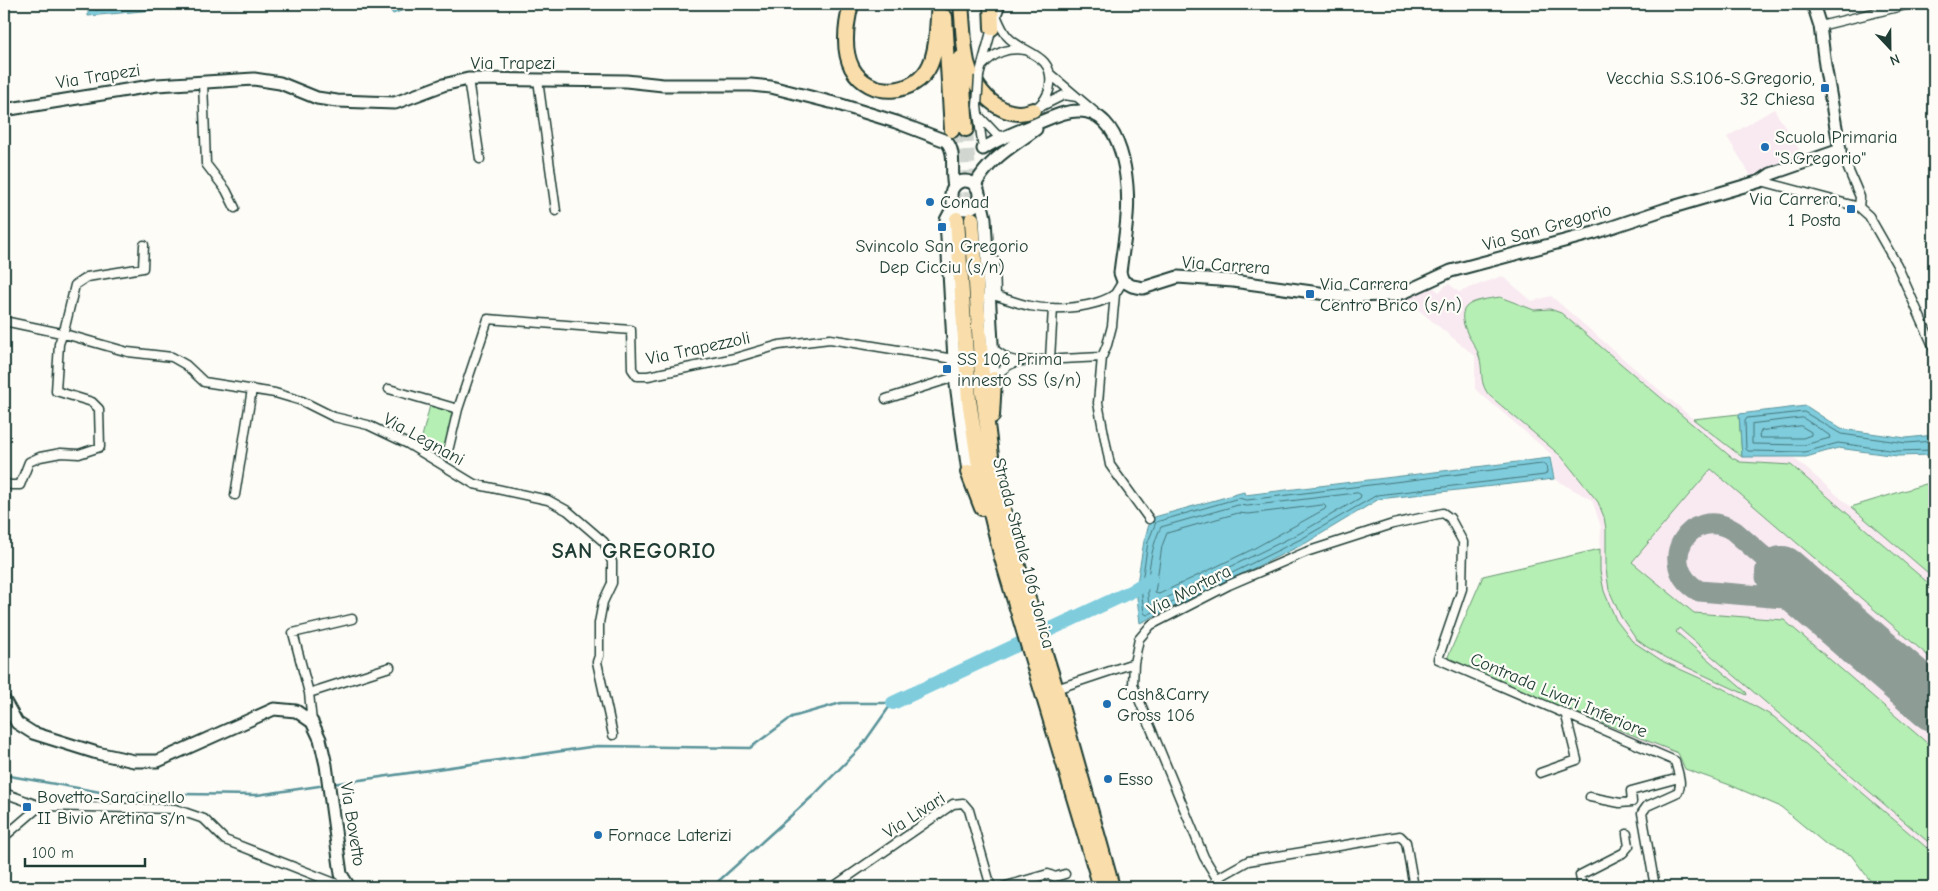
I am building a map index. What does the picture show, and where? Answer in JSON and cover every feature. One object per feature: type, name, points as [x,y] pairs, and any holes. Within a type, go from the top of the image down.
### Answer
[{"type":"highway","points":[[852,4],[846,33],[848,56],[853,69],[873,87],[894,90],[913,84],[928,70],[933,57],[939,4]]},
{"type":"highway","points":[[944,4],[959,130],[961,74],[960,4]]},
{"type":"highway","points":[[960,4],[966,60],[975,82],[1002,110],[1016,114],[1033,110]]},
{"type":"highway","name":"Strada Statale 106 Jonica","points":[[957,219],[969,400],[978,460],[1002,558],[1013,573]]},
{"type":"highway","name":"Strada Statale 106 Jonica","points":[[972,219],[983,393],[991,456],[1004,514],[1013,573],[1045,677],[1101,887]]},
{"type":"highway","points":[[991,456],[994,379]]},
{"type":"highway","points":[[968,472],[1002,558]]},
{"type":"highway","name":"Strada Statale 106 Jonica","points":[[1045,677],[1056,689],[1112,887]]},
{"type":"street","points":[[994,379],[985,218],[978,190],[967,181],[954,186],[950,195],[954,205],[961,209],[970,209],[977,204],[978,190],[983,171],[983,149],[977,106],[980,72],[993,16],[1001,4]]},
{"type":"street","points":[[1813,4],[1820,26],[1840,150],[1860,197],[1859,207]]},
{"type":"street","points":[[1820,26],[1910,4]]},
{"type":"street","points":[[993,16],[1008,37],[1043,60],[1050,74],[1085,102],[1107,124],[1113,134],[1125,166],[1127,215],[1120,272],[1123,281],[1115,294],[1099,303],[1053,308],[1031,306],[996,296],[995,260]]},
{"type":"street","points":[[980,72],[996,53],[1014,49],[1029,51]]},
{"type":"street","points":[[1033,110],[1042,104],[1048,95],[1050,74]]},
{"type":"street","name":"Via Trapezi","points":[[4,110],[157,85],[254,79],[280,83],[317,98],[395,103],[443,85],[468,79],[626,81],[671,86],[751,85],[771,87],[819,99],[896,122],[946,141],[952,153],[951,176],[954,186]]},
{"type":"street","points":[[468,79],[480,159]]},
{"type":"street","points":[[538,80],[556,211]]},
{"type":"street","points":[[203,82],[206,164],[226,190],[235,208]]},
{"type":"street","points":[[1033,110],[1066,94],[1075,96],[1085,102]]},
{"type":"street","points":[[983,149],[1005,137],[1067,112],[1079,110],[1098,116]]},
{"type":"street","points":[[978,115],[996,134],[1005,137]]},
{"type":"street","points":[[983,171],[996,157],[1052,118]]},
{"type":"street","points":[[983,149],[988,156],[996,157]]},
{"type":"street","name":"Via San Gregorio","points":[[1341,296],[1394,295],[1405,292],[1451,271],[1594,233],[1666,209],[1761,181],[1771,174],[1840,150]]},
{"type":"street","points":[[1761,181],[1859,207],[1868,216],[1897,266],[1934,348]]},
{"type":"street","points":[[954,205],[946,220],[955,377],[968,472]]},
{"type":"street","points":[[4,482],[11,485],[20,485],[29,462],[40,457],[61,453],[79,454],[100,447],[99,409],[92,402],[56,391],[57,360],[61,333],[65,327],[75,285],[87,277],[143,268],[144,245]]},
{"type":"street","name":"Via Carrera","points":[[1123,281],[1132,286],[1143,288],[1178,277],[1233,281],[1341,296]]},
{"type":"street","points":[[1115,294],[1112,326],[1102,357],[1098,403],[1110,465],[1149,519]]},
{"type":"street","points":[[1050,359],[1053,308]]},
{"type":"street","name":"Via Trapezzoli","points":[[458,409],[488,319],[631,330],[632,369],[637,376],[648,376],[735,358],[779,344],[830,339],[954,359]]},
{"type":"street","name":"Via Legnani","points":[[4,321],[61,333],[128,352],[172,357],[186,365],[204,382],[275,393],[302,401],[334,417],[368,425],[408,444],[474,484],[548,500],[568,511],[604,542],[612,562],[612,583],[604,602],[599,623],[600,656],[597,662],[612,735]]},
{"type":"street","points":[[992,348],[1008,359],[1021,361]]},
{"type":"street","points":[[994,379],[1011,363],[1102,357]]},
{"type":"street","points":[[886,399],[955,377]]},
{"type":"street","points":[[234,495],[252,389]]},
{"type":"street","points":[[389,389],[458,409],[449,447]]},
{"type":"street","name":"Via Mortara","points":[[1222,887],[1216,879],[1194,834],[1134,685],[1134,663],[1139,639],[1150,625],[1229,586],[1306,552],[1393,524],[1443,513]]},
{"type":"street","name":"Contrada Livari Inferiore","points":[[1443,513],[1450,518],[1463,542],[1462,589],[1438,659],[1566,716],[1675,761],[1679,778]]},
{"type":"street","points":[[312,722],[309,693],[293,633],[352,619]]},
{"type":"street","points":[[1056,689],[1134,663]]},
{"type":"street","points":[[309,693],[390,667]]},
{"type":"street","points":[[4,700],[16,723],[33,733],[97,753],[134,761],[158,761],[274,709],[296,711],[312,722]]},
{"type":"street","points":[[1540,773],[1577,760],[1566,716]]},
{"type":"street","name":"Via Bovetto","points":[[312,722],[320,739],[326,765],[341,874],[349,887]]},
{"type":"street","points":[[1590,797],[1620,803],[1632,802],[1631,791],[1679,778],[1680,788],[1678,792],[1647,806],[1642,813],[1655,887]]},
{"type":"street","points":[[4,793],[40,806],[175,808],[204,819],[225,840],[344,887]]},
{"type":"street","name":"Via Livari","points":[[833,887],[953,804],[963,803],[969,810],[991,887]]},
{"type":"street","points":[[4,837],[40,806]]},
{"type":"street","points":[[1582,887],[1580,875],[1623,853],[1629,846],[1627,834]]},
{"type":"street","points":[[1216,879],[1248,862],[1400,836],[1406,842],[1414,887]]},
{"type":"street","points":[[1003,887],[1048,874],[1056,878],[1065,874]]},
{"type":"shaded area","name":"Scuola Primaria \"S.Gregorio\"","points":[[1774,109],[1803,156],[1799,161],[1793,163],[1786,162],[1785,165],[1766,173],[1762,171],[1757,179],[1753,179],[1727,137]]},
{"type":"shaded area","points":[[1502,276],[1532,301],[1551,296],[1693,419],[1739,414],[1742,456],[1794,458],[1851,507],[1929,483],[1934,490],[1934,887],[1875,887],[1851,855],[1828,846],[1781,807],[1730,785],[1685,769],[1678,753],[1660,750],[1447,659],[1483,576],[1600,549],[1601,527],[1592,500],[1554,479],[1551,454],[1475,389],[1475,356],[1404,298],[1431,285],[1439,292],[1449,284],[1459,292]]},
{"type":"green space","points":[[1500,297],[1534,310],[1550,309],[1561,313],[1731,457],[1740,462],[1791,465],[1934,588],[1934,661],[1711,469],[1632,562],[1694,613],[1784,620],[1934,749],[1934,847],[1679,628],[1676,632],[1746,692],[1747,695],[1667,658],[1636,639],[1621,617],[1609,590],[1606,569],[1606,529],[1598,502],[1561,456],[1490,396],[1484,386],[1479,356],[1464,324],[1464,310],[1474,302]]},
{"type":"green space","points":[[430,405],[454,413],[445,451],[420,445]]},
{"type":"green space","points":[[1739,414],[1742,457],[1693,419]]},
{"type":"green space","points":[[1929,483],[1934,490],[1934,578],[1851,507]]},
{"type":"green space","points":[[1600,549],[1600,571],[1604,591],[1616,620],[1632,641],[1664,662],[1722,688],[1774,717],[1934,854],[1934,887],[1875,887],[1851,855],[1828,846],[1781,807],[1730,785],[1685,769],[1678,753],[1447,659],[1483,576]]},
{"type":"water","points":[[88,4],[327,4],[186,7],[88,16]]},
{"type":"water","points":[[386,4],[420,4],[393,14]]},
{"type":"water","points":[[1806,406],[1841,429],[1906,438],[1934,435],[1934,455],[1897,456],[1838,448],[1806,457],[1742,457],[1739,414]]},
{"type":"water","points":[[1550,458],[1554,479],[1379,499],[1306,543],[1140,623],[1136,589],[1144,541],[1151,518],[1244,492],[1245,495]]},
{"type":"waterway","points":[[893,703],[1132,591],[1151,579]]},
{"type":"waterway","points":[[332,784],[597,746],[750,748],[792,717],[841,703],[893,703]]},
{"type":"waterway","points":[[712,887],[815,794],[861,747],[892,703]]},
{"type":"waterway","points":[[4,775],[106,793],[257,795],[326,785]]},
{"type":"taxiway","points":[[1782,573],[1734,531],[1718,524],[1704,525],[1691,531],[1683,541],[1678,553],[1679,567],[1685,580],[1699,591],[1797,599],[1812,602],[1825,609]]},
{"type":"runway","points":[[1782,573],[1934,704]]},
{"type":"tunnel","points":[[966,129],[972,219]]},
{"type":"tunnel","points":[[952,130],[957,217]]},
{"type":"place","name":"Vecchia S.S.106-S.Gregorio, 32 Chiesa","points":[[1825,88]]},
{"type":"place","name":"Scuola Primaria \"S.Gregorio\"","points":[[1765,147]]},
{"type":"place","name":"Conad","points":[[930,202]]},
{"type":"place","name":"Via Carrera, 1 Posta","points":[[1851,209]]},
{"type":"place","name":"Svincolo San Gregorio Dep Cicciu (s/n)","points":[[942,227]]},
{"type":"place","name":"Via Carrera Centro Brico (s/n)","points":[[1310,294]]},
{"type":"place","name":"SS 106 Prima innesto SS (s/n)","points":[[947,369]]},
{"type":"place","name":"Cash&Carry Gross 106","points":[[1107,704]]},
{"type":"place","name":"Esso","points":[[1108,779]]},
{"type":"place","name":"Bovetto-Saracinello II Bivio Aretina s/n","points":[[27,807]]},
{"type":"place","name":"Fornace Laterizi","points":[[598,835]]},
{"type":"district","name":"SAN GREGORIO","points":[[634,550]]}]
